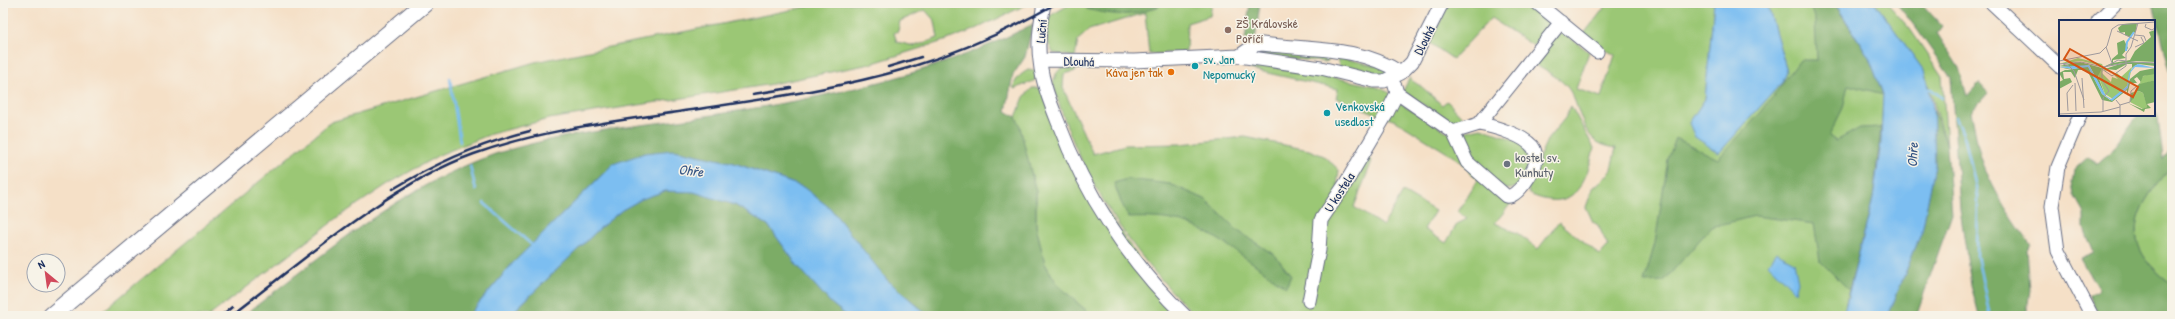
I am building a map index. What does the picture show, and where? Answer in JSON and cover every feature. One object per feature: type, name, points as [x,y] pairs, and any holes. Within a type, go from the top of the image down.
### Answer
[{"type":"main road","points":[[51,316],[425,3]]},
{"type":"street","name":"Luční","points":[[1044,3],[1039,38],[1040,60],[1044,82],[1069,151],[1112,229],[1135,260],[1185,316]]},
{"type":"street","name":"Dlouhá","points":[[1040,60],[1134,62],[1239,56],[1321,68],[1374,81],[1384,81],[1397,76],[1412,62],[1442,3]]},
{"type":"street","points":[[1537,3],[1597,52]]},
{"type":"street","points":[[1992,3],[2059,66]]},
{"type":"street","points":[[2099,20],[2116,3]]},
{"type":"street","points":[[1479,124],[1560,22]]},
{"type":"street","points":[[1239,56],[1255,45],[1262,44],[1314,48],[1364,56],[1390,66],[1397,76],[1397,93],[1453,132],[1467,162],[1506,196],[1513,196],[1517,193],[1534,166],[1536,160],[1534,149],[1530,143],[1495,126],[1479,124],[1453,132]]},
{"type":"street","name":"U kostela","points":[[1309,301],[1319,250],[1321,220],[1348,180],[1386,115],[1397,93]]},
{"type":"street","points":[[2080,116],[2058,167],[2052,206],[2058,251],[2092,316]]},
{"type":"green space","points":[[825,3],[1030,3],[976,29],[947,40],[870,64],[767,85],[549,119],[491,134],[439,155],[388,184],[340,216],[209,316],[97,316],[331,122],[535,62]],"holes":[[[925,10],[935,21],[938,38],[915,46],[897,42],[894,33],[898,31],[900,21]]]},
{"type":"green space","points":[[1072,3],[1086,3],[1087,9],[1154,9],[1163,3],[1212,3],[1210,16],[1187,23],[1186,52],[1149,54],[1145,13],[1089,30],[1078,40],[1075,57],[1053,53],[1047,40],[1048,17]]},
{"type":"green space","points":[[1086,3],[1163,3],[1145,11],[1116,14],[1087,9]]},
{"type":"green space","points":[[1250,3],[1260,3],[1255,41],[1245,39]]},
{"type":"green space","points":[[1449,3],[1533,3],[1554,22],[1534,46],[1491,18],[1453,59],[1430,43]]},
{"type":"green space","points":[[1608,3],[1714,3],[1705,99],[1689,123],[1719,153],[1783,81],[1787,72],[1767,3],[1835,3],[1869,57],[1883,94],[1881,143],[1843,316],[1196,316],[1172,292],[1149,265],[1108,209],[1076,148],[1063,116],[1053,83],[1056,74],[1061,68],[1076,69],[1076,71],[1064,74],[1063,88],[1093,154],[1125,145],[1181,144],[1245,137],[1309,150],[1324,156],[1339,170],[1337,186],[1366,156],[1372,161],[1354,207],[1383,226],[1403,192],[1435,211],[1424,229],[1446,243],[1457,224],[1467,219],[1458,212],[1478,180],[1457,159],[1396,121],[1387,118],[1397,101],[1451,134],[1501,195],[1512,202],[1495,223],[1517,233],[1538,249],[1559,222],[1600,255],[1608,246],[1598,225],[1593,222],[1586,207],[1593,188],[1610,173],[1616,148],[1603,145],[1594,139],[1584,126],[1572,95],[1565,84],[1532,63],[1559,34],[1564,33],[1589,52],[1576,89],[1601,97],[1615,55],[1590,41],[1583,35]]},
{"type":"green space","points":[[1809,3],[1834,3],[1869,57],[1883,94],[1848,85],[1843,108],[1829,136],[1836,141],[1860,128],[1881,127],[1873,199],[1849,290],[1820,261],[1814,224],[1755,216],[1711,227],[1664,281],[1644,282],[1655,243],[1668,159],[1676,138],[1718,159],[1762,111],[1800,60],[1817,60],[1815,21]]},
{"type":"green space","points":[[1875,3],[1887,3],[1910,29],[1942,76],[1947,146],[1924,71]]},
{"type":"green space","points":[[1896,3],[1921,3],[1942,26],[1937,33],[1959,68],[1967,96],[1979,83],[1988,93],[1971,112],[1979,151],[1987,174],[2004,206],[2031,245],[2027,249],[2030,291],[2026,316],[1979,316],[1971,285],[1960,209],[1951,78],[1916,28]]},
{"type":"green space","points":[[2153,3],[2172,3],[2172,79]]},
{"type":"green space","points":[[1033,24],[1025,57],[1013,75],[1006,111],[1016,117],[1019,123],[1036,192],[1036,226],[1045,264],[1058,285],[1092,316],[929,316],[887,280],[803,187],[734,163],[674,150],[613,164],[513,263],[468,316],[243,316],[332,247],[394,204],[460,168],[495,154],[542,141],[775,105],[864,86],[950,60],[992,44]]},
{"type":"green space","points":[[1253,49],[1328,56],[1328,61],[1324,62],[1251,54]]},
{"type":"green space","points":[[1342,58],[1382,67],[1389,73],[1378,76],[1339,66],[1337,59]]},
{"type":"green space","points":[[1256,61],[1370,85],[1386,90],[1392,95],[1382,116],[1336,98],[1338,89],[1250,69],[1252,62]]},
{"type":"green space","points":[[1028,70],[1035,71],[1037,74],[1034,81],[1014,89],[1016,80],[1020,75]]},
{"type":"green space","points":[[1410,77],[1411,80],[1422,87],[1442,105],[1447,101],[1470,125],[1455,126],[1403,91]]},
{"type":"green space","points":[[1032,88],[1041,88],[1062,145],[1178,316],[1092,316],[1058,285],[1045,264],[1036,226],[1036,192],[1016,117],[1024,97]]},
{"type":"green space","points":[[1571,106],[1594,148],[1581,185],[1575,193],[1567,198],[1556,200],[1544,199],[1529,194],[1527,184],[1547,140],[1565,118]]},
{"type":"green space","points":[[1933,107],[1947,146],[1952,214],[1916,316],[1888,316],[1922,231],[1935,165]]},
{"type":"green space","points":[[2155,112],[2158,117],[2163,159],[2172,148],[2172,167],[2147,198],[2140,212],[2136,227],[2137,241],[2143,255],[2155,269],[2172,284],[2172,316],[2100,316],[2089,296],[2099,290],[2080,259],[2094,253],[2084,228],[2084,213],[2074,195],[2072,183],[2074,170],[2088,157],[2097,162],[2097,164],[2110,152],[2137,116],[2155,116]]},
{"type":"green space","points":[[1481,128],[1527,144],[1533,158],[1519,186],[1511,189],[1505,189],[1478,169],[1460,138],[1462,132]]},
{"type":"green space","points":[[2172,167],[2172,284],[2155,269],[2143,255],[2137,241],[2136,227],[2140,212],[2147,198]]},
{"type":"green space","points":[[1127,179],[1170,184],[1205,199],[1238,231],[1276,256],[1291,276],[1286,287],[1236,251],[1208,233],[1195,227],[1182,222],[1169,220],[1129,218],[1114,183]]},
{"type":"green space","points":[[696,190],[735,205],[768,225],[797,265],[831,303],[847,316],[509,316],[601,227],[622,210],[643,198],[665,191]]},
{"type":"water","points":[[1714,3],[1767,3],[1787,72],[1783,81],[1719,153],[1695,137],[1689,123],[1705,99]]},
{"type":"water","name":"Ohře","points":[[1835,3],[1875,3],[1924,71],[1933,107],[1935,165],[1922,231],[1888,316],[1843,316],[1873,199],[1881,143],[1883,94],[1869,57]]},
{"type":"water","name":"Ohře","points":[[674,150],[734,163],[803,187],[830,208],[887,280],[929,316],[847,316],[831,303],[797,265],[768,225],[735,205],[694,192],[665,191],[642,199],[622,210],[601,227],[509,316],[468,316],[513,263],[613,164],[645,153]]},
{"type":"water","points":[[1776,252],[1794,262],[1798,282],[1795,292],[1768,264]]},
{"type":"waterway","points":[[450,78],[460,142]]},
{"type":"waterway","points":[[1926,89],[1931,89],[1942,98]]},
{"type":"waterway","points":[[1956,117],[1965,139],[1978,196],[1977,256],[1990,316]]},
{"type":"waterway","points":[[470,166],[476,190]]},
{"type":"waterway","points":[[484,203],[533,246]]},
{"type":"railway","points":[[230,316],[378,204],[442,168],[474,154],[500,145],[554,132],[608,122],[800,93],[854,82],[908,68],[966,48],[1057,3]]},
{"type":"railway","points":[[888,67],[921,57]]},
{"type":"railway","points":[[753,94],[791,88]]},
{"type":"railway","points":[[393,189],[442,162],[494,141],[530,131]]},
{"type":"railway","points":[[221,316],[233,306]]},
{"type":"place","name":"ZŠ Královské Poříčí","points":[[1228,30]]},
{"type":"place","name":"sv. Jan Nepomucký","points":[[1195,66]]},
{"type":"place","name":"Káva jen tak","points":[[1171,72]]},
{"type":"place","name":"Venkovská usedlost","points":[[1327,113]]},
{"type":"place","name":"kostel sv. Kunhuty","points":[[1507,164]]}]
